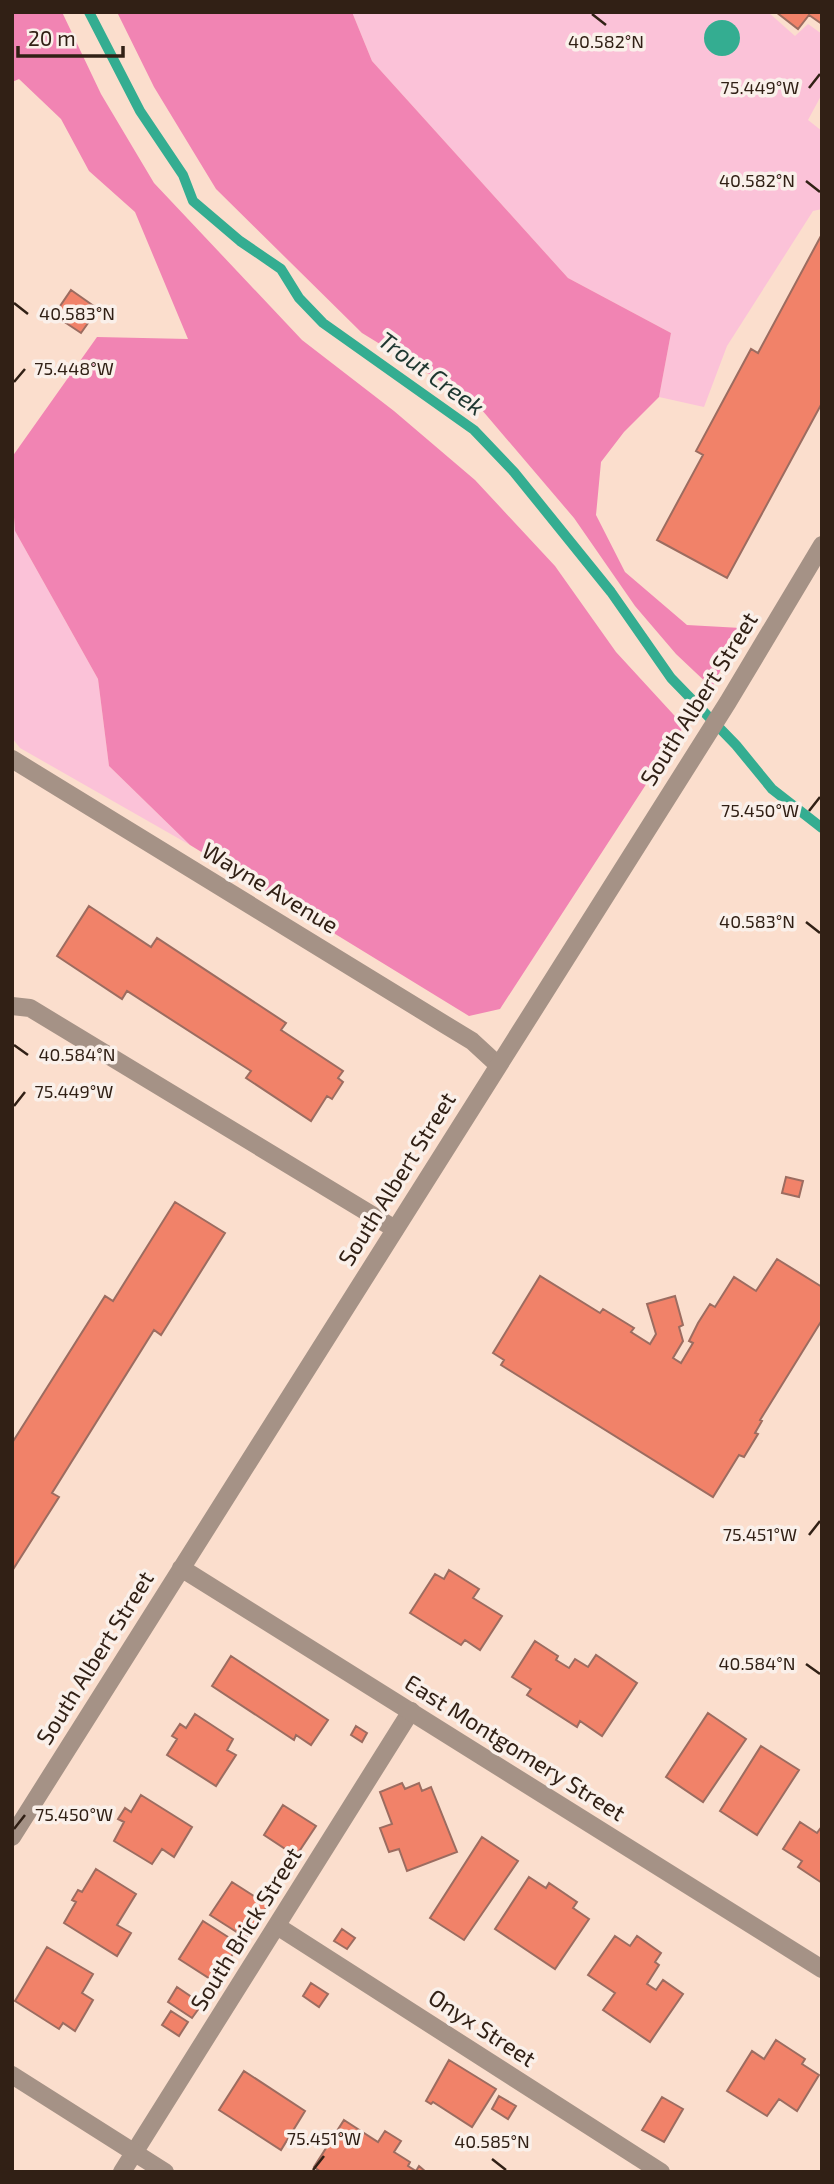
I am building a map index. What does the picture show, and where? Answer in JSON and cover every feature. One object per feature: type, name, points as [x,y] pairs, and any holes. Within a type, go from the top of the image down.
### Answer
[{"type":"street","name":"South Albert Street","points":[[12,1836],[700,747],[822,545]]},
{"type":"street","name":"Wayne Avenue","points":[[12,759],[472,1041],[498,1065]]},
{"type":"street","points":[[12,1006],[30,1008],[395,1229]]},
{"type":"street","name":"East Montgomery Street","points":[[181,1568],[822,1969]]},
{"type":"street","name":"South Brick Street","points":[[122,2172],[411,1711]]},
{"type":"street","name":"Onyx Street","points":[[277,1926],[661,2172]]},
{"type":"street","points":[[12,2075],[166,2172]]},
{"type":"shaded area","points":[[12,12],[62,12],[101,94],[154,183],[302,340],[394,411],[475,480],[555,566],[616,652],[684,726],[500,1009],[469,1016],[190,845],[109,766],[98,679],[15,531],[12,457],[97,337],[188,339],[135,212],[89,171],[61,119],[19,79],[12,82]]},
{"type":"shaded area","points":[[117,12],[352,12],[372,61],[568,278],[671,333],[659,397],[624,432],[601,462],[596,515],[625,572],[687,625],[741,628],[712,688],[676,654],[635,606],[574,518],[476,403],[362,333],[216,189],[154,87]]},
{"type":"shaded area","points":[[352,12],[768,12],[795,36],[808,24],[822,34],[822,94],[808,120],[822,131],[822,209],[813,211],[727,346],[704,407],[659,397],[671,333],[568,278],[372,61]]},
{"type":"shaded area","points":[[12,490],[15,531],[98,679],[109,766],[190,845],[20,748],[12,738]]},
{"type":"water","points":[[722,20],[735,25],[740,38],[735,51],[722,56],[709,51],[704,38],[709,25]]},
{"type":"building","points":[[776,12],[822,12],[822,24],[809,15],[798,29]]},
{"type":"building","points":[[822,234],[822,403],[727,578],[657,540],[703,455],[696,451],[751,349],[758,353]]},
{"type":"building","points":[[71,290],[98,309],[81,333],[54,315]]},
{"type":"building","points":[[89,906],[151,947],[157,938],[286,1023],[281,1030],[343,1071],[338,1078],[343,1082],[332,1099],[327,1096],[311,1121],[246,1078],[251,1071],[127,991],[122,999],[57,956]]},
{"type":"building","points":[[786,1177],[803,1181],[799,1197],[782,1193]]},
{"type":"building","points":[[175,1202],[225,1233],[161,1335],[154,1330],[52,1493],[59,1497],[12,1571],[12,1443],[105,1296],[113,1301]]},
{"type":"building","points":[[777,1259],[822,1287],[822,1320],[760,1420],[762,1421],[755,1433],[758,1434],[744,1457],[739,1455],[713,1497],[501,1365],[504,1360],[493,1353],[540,1276],[600,1313],[603,1309],[634,1328],[631,1332],[650,1344],[656,1334],[647,1304],[675,1296],[683,1325],[679,1327],[683,1341],[673,1358],[681,1363],[693,1343],[689,1341],[698,1323],[710,1304],[715,1307],[734,1277],[756,1291]]},
{"type":"building","points":[[449,1570],[479,1589],[473,1598],[502,1616],[480,1650],[465,1640],[461,1645],[410,1613],[435,1574],[444,1579]]},
{"type":"building","points":[[535,1641],[558,1656],[556,1660],[569,1668],[575,1659],[588,1667],[596,1655],[637,1683],[602,1736],[580,1721],[577,1727],[527,1695],[531,1689],[512,1677]]},
{"type":"building","points":[[231,1656],[328,1720],[311,1745],[296,1735],[294,1740],[212,1686]]},
{"type":"building","points":[[708,1713],[746,1739],[703,1802],[666,1777]]},
{"type":"building","points":[[195,1714],[233,1739],[227,1750],[236,1755],[216,1786],[167,1755],[177,1739],[172,1736],[180,1724],[186,1728]]},
{"type":"building","points":[[356,1726],[367,1733],[362,1742],[351,1735]]},
{"type":"building","points":[[761,1746],[799,1770],[757,1835],[720,1811]]},
{"type":"building","points":[[402,1783],[405,1789],[419,1783],[422,1791],[431,1787],[457,1852],[407,1871],[399,1849],[389,1852],[380,1828],[392,1824],[380,1792]]},
{"type":"building","points":[[141,1795],[192,1827],[174,1857],[162,1849],[152,1864],[114,1841],[124,1822],[118,1819],[125,1808],[131,1812]]},
{"type":"building","points":[[283,1805],[316,1826],[296,1856],[264,1835]]},
{"type":"building","points":[[800,1822],[817,1833],[822,1826],[822,1883],[798,1867],[802,1861],[783,1849]]},
{"type":"building","points":[[482,1837],[518,1861],[464,1940],[430,1918]]},
{"type":"building","points":[[96,1869],[136,1894],[117,1925],[131,1933],[117,1956],[64,1923],[76,1902],[72,1900],[78,1890],[82,1892]]},
{"type":"building","points":[[529,1877],[546,1888],[549,1883],[577,1902],[573,1908],[589,1919],[555,1969],[495,1929]]},
{"type":"building","points":[[232,1882],[268,1905],[246,1938],[210,1915]]},
{"type":"building","points":[[203,1921],[239,1944],[215,1982],[179,1959]]},
{"type":"building","points":[[342,1929],[355,1938],[347,1949],[334,1941]]},
{"type":"building","points":[[615,1936],[630,1946],[637,1936],[661,1953],[655,1962],[659,1965],[647,1984],[656,1990],[663,1980],[683,1994],[650,2042],[603,2010],[615,1993],[588,1975]]},
{"type":"building","points":[[47,1947],[93,1974],[82,1993],[93,2000],[75,2031],[63,2023],[59,2029],[15,2001]]},
{"type":"building","points":[[311,1983],[328,1994],[319,2007],[303,1996]]},
{"type":"building","points":[[177,1987],[202,2004],[192,2018],[168,2002]]},
{"type":"building","points":[[171,2011],[188,2022],[179,2036],[162,2025]]},
{"type":"building","points":[[776,2040],[805,2059],[802,2064],[819,2075],[797,2111],[779,2099],[767,2116],[727,2091],[752,2051],[764,2059]]},
{"type":"building","points":[[449,2060],[496,2089],[472,2127],[433,2102],[431,2104],[426,2101]]},
{"type":"building","points":[[244,2071],[305,2111],[281,2150],[219,2110]]},
{"type":"building","points":[[499,2096],[516,2106],[508,2119],[492,2109]]},
{"type":"building","points":[[662,2097],[683,2109],[664,2142],[642,2130]]},
{"type":"building","points":[[344,2120],[378,2142],[385,2131],[401,2141],[394,2152],[410,2162],[408,2166],[416,2171],[419,2166],[426,2172],[321,2172],[314,2167]]},
{"type":"waterway","name":"Trout Creek","points":[[89,12],[140,111],[183,175],[193,201],[240,241],[281,269],[299,298],[323,323],[474,430],[514,472],[611,592],[671,678],[736,745],[772,789],[822,828]]}]
